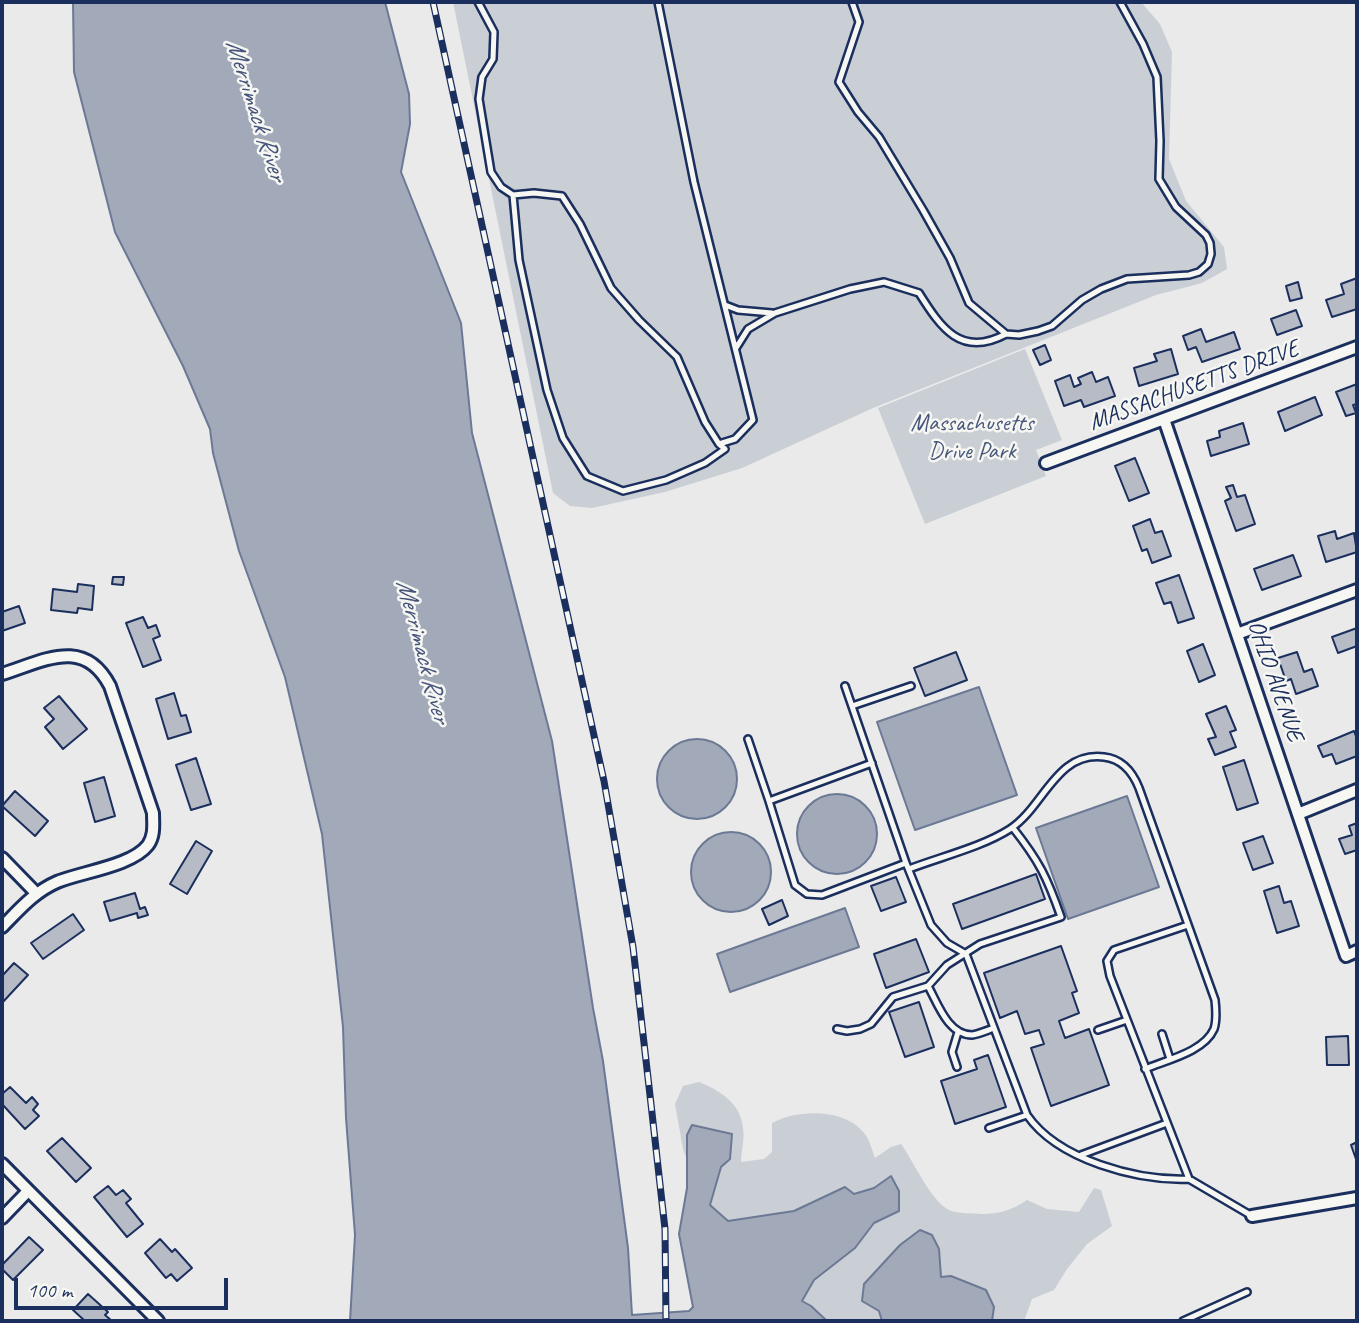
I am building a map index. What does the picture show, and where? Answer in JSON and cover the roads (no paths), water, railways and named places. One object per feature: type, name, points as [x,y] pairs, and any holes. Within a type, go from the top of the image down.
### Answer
[{"type":"street","name":"MASSACHUSETTS DRIVE","points":[[1046,463],[1357,347]]},
{"type":"street","name":"OHIO AVENUE","points":[[1164,419],[1346,956],[1357,951]]},
{"type":"street","points":[[1237,634],[1357,590]]},
{"type":"street","points":[[2,674],[58,657],[74,656],[90,661],[103,671],[153,813],[154,829],[148,845],[135,855],[56,882],[36,893],[2,927]]},
{"type":"street","points":[[1298,814],[1357,790]]},
{"type":"street","points":[[2,858],[36,893]]},
{"type":"street","points":[[2,1164],[158,1321]]},
{"type":"street","points":[[2,1218],[28,1191]]},
{"type":"street","points":[[1252,1216],[1357,1198]]},
{"type":"lane","points":[[478,2],[494,32],[493,59],[482,76],[479,99],[491,172],[501,187],[513,195],[534,193],[562,197],[580,223],[611,288],[677,357],[705,422],[726,449],[705,463],[667,480],[623,491],[587,476],[563,439],[547,390],[519,260],[513,195]]},
{"type":"lane","points":[[658,2],[677,106],[753,420],[735,439],[719,443]]},
{"type":"lane","points":[[852,2],[859,22],[839,82],[858,112],[879,137],[923,210],[950,258],[969,303],[1006,334]]},
{"type":"lane","points":[[736,348],[748,329],[775,313],[850,289],[884,282],[919,293],[938,324],[960,341],[991,341],[1006,334],[1018,335],[1052,326],[1082,300],[1127,279],[1189,275],[1199,272],[1208,264],[1211,254],[1206,235],[1176,207],[1159,178],[1157,77],[1120,2]]},
{"type":"lane","points":[[725,305],[756,313],[775,313]]},
{"type":"lane","points":[[845,686],[907,866],[931,925],[947,943],[966,954],[1027,1115],[1036,1127],[1051,1141],[1102,1166],[1152,1178],[1189,1180],[1252,1216]]},
{"type":"lane","points":[[852,706],[911,686]]},
{"type":"lane","points":[[748,740],[795,885],[807,894],[822,895],[998,836],[1013,828],[1063,769],[1078,760],[1094,756],[1111,758],[1124,766],[1134,777],[1215,1000],[1213,1029],[1203,1042],[1145,1069]]},
{"type":"lane","points":[[769,801],[872,763]]},
{"type":"lane","points":[[836,1029],[847,1031],[871,1024],[893,997],[928,986],[947,965],[979,944],[1061,916],[1047,876],[1013,828]]},
{"type":"lane","points":[[1188,925],[1114,950],[1108,961],[1145,1069],[1189,1180]]},
{"type":"lane","points":[[928,986],[946,1020],[958,1032],[973,1035],[994,1028]]},
{"type":"lane","points":[[1098,1030],[1127,1020]]},
{"type":"lane","points":[[957,1067],[952,1052],[958,1032]]},
{"type":"lane","points":[[1162,1034],[1170,1059]]},
{"type":"lane","points":[[989,1128],[1027,1115]]},
{"type":"lane","points":[[1080,1155],[1167,1123]]},
{"type":"lane","points":[[1183,1321],[1247,1292]]},
{"type":"water","name":"Merrimack River","points":[[73,2],[385,2],[409,94],[410,124],[401,172],[461,323],[472,433],[552,741],[603,1061],[628,1248],[632,1315],[689,1311],[693,1307],[679,1234],[687,1188],[687,1135],[692,1125],[732,1134],[730,1159],[721,1167],[710,1205],[728,1221],[794,1211],[845,1187],[854,1194],[874,1188],[891,1176],[899,1191],[899,1211],[874,1223],[855,1248],[814,1280],[802,1301],[827,1321],[350,1321],[355,1235],[346,1118],[343,1027],[322,834],[285,677],[239,551],[213,453],[210,429],[183,366],[115,232],[74,72]]},
{"type":"water","points":[[979,687],[1017,795],[915,830],[877,722]]},
{"type":"water","points":[[689,739],[705,739],[726,750],[737,771],[737,787],[726,808],[705,819],[689,819],[675,813],[663,801],[657,787],[657,771],[663,757],[675,745]]},
{"type":"water","points":[[829,794],[845,794],[866,805],[877,826],[877,842],[866,863],[845,874],[829,874],[815,868],[803,856],[797,842],[797,826],[803,812],[815,800]]},
{"type":"water","points":[[1127,796],[1159,887],[1068,919],[1036,828]]},
{"type":"water","points":[[723,832],[739,832],[760,843],[771,864],[771,880],[760,901],[739,912],[723,912],[709,906],[697,894],[691,880],[691,864],[697,850],[709,838]]},
{"type":"water","points":[[845,908],[859,947],[730,992],[717,954]]},
{"type":"water","points":[[920,1230],[932,1235],[939,1249],[941,1277],[951,1276],[986,1290],[994,1307],[992,1321],[882,1321],[879,1311],[862,1301],[864,1284],[900,1245]]},
{"type":"railway","points":[[433,2],[604,781],[633,947],[665,1229],[666,1321]]},
{"type":"park label","name":"Massachusetts Drive Park","points":[[972,438]]}]
